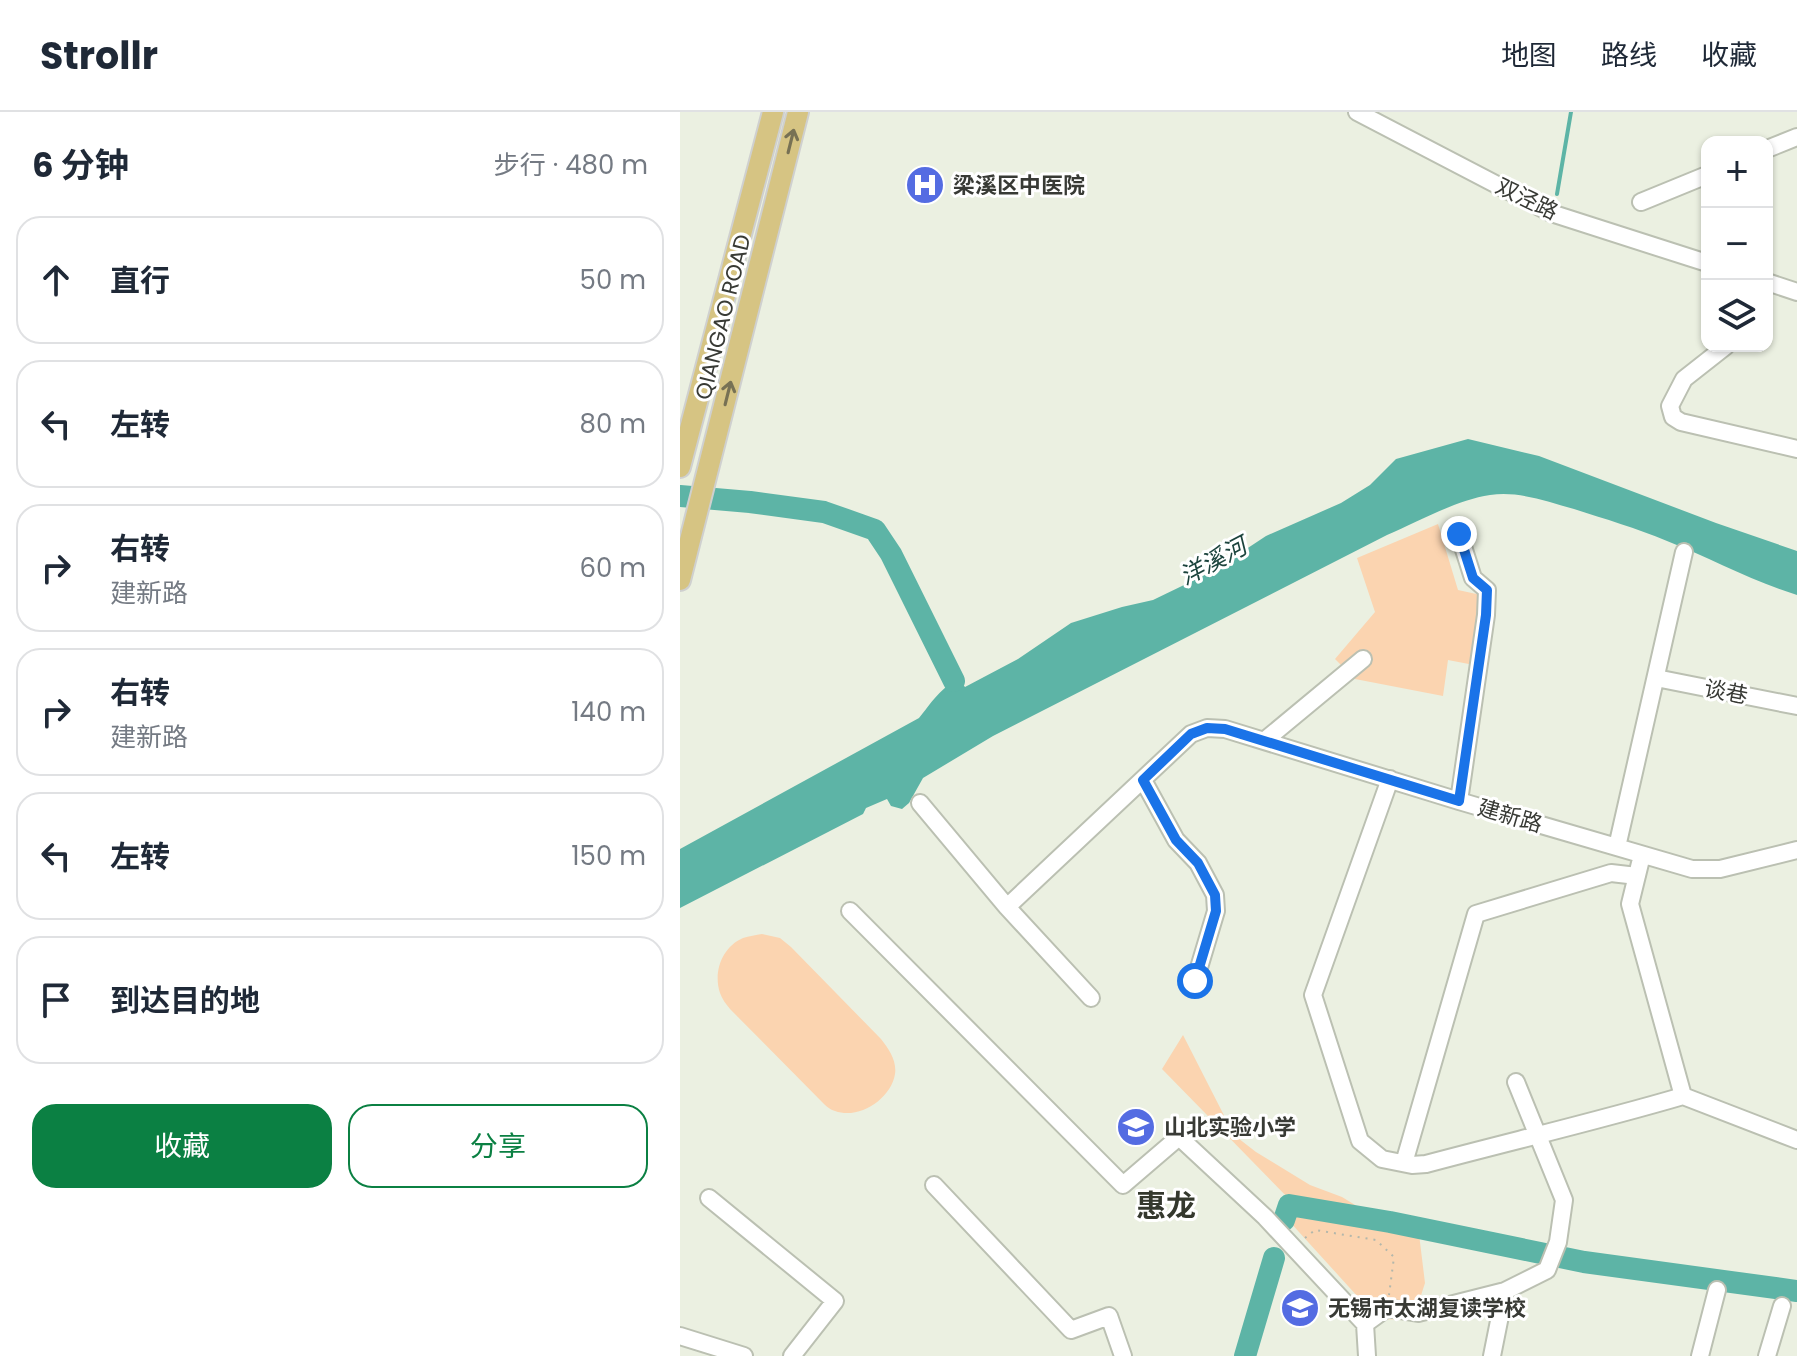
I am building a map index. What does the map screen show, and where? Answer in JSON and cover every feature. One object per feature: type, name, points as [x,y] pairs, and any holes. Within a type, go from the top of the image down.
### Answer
[{"type":"main road","name":"QIANGAO ROAD","points":[[680,467],[773,112]]},
{"type":"main road","name":"QIANGAO ROAD","points":[[680,580],[798,112]]},
{"type":"street","name":"双泾路","points":[[1357,112],[1551,213],[1701,261]]},
{"type":"street","points":[[1773,147],[1797,137]]},
{"type":"street","points":[[1641,202],[1701,177]]},
{"type":"street","points":[[1773,284],[1797,292]]},
{"type":"street","points":[[1718,352],[1684,379],[1670,406],[1673,417],[1681,422],[1797,449]]},
{"type":"street","points":[[1459,534],[1473,578],[1487,590],[1459,801]]},
{"type":"street","points":[[1617,847],[1684,552]]},
{"type":"street","points":[[1264,741],[1363,659]]},
{"type":"street","name":"谈巷","points":[[1656,678],[1797,706]]},
{"type":"street","name":"建新路","points":[[1007,907],[1191,734],[1207,728],[1225,729],[1692,869],[1720,869],[1797,850]]},
{"type":"street","points":[[1390,779],[1313,995],[1360,1141],[1382,1159],[1426,1164],[1536,1134],[1598,1121],[1683,1096],[1797,1140]]},
{"type":"street","points":[[1143,780],[1176,840],[1198,863],[1215,895],[1216,911],[1195,981]]},
{"type":"street","points":[[920,803],[1007,907],[1091,998]]},
{"type":"street","points":[[1642,855],[1630,904],[1683,1096]]},
{"type":"street","points":[[1404,1163],[1476,914],[1611,873],[1637,876]]},
{"type":"street","points":[[850,911],[1123,1185],[1179,1137],[1265,1217],[1365,1324],[1367,1356]]},
{"type":"street","points":[[1365,1324],[1387,1308],[1418,1313],[1505,1291],[1547,1270],[1558,1242],[1564,1200],[1516,1082]]},
{"type":"street","points":[[934,1185],[1071,1330],[1109,1316],[1123,1356]]},
{"type":"street","points":[[709,1198],[835,1301],[792,1356]]},
{"type":"street","points":[[1700,1356],[1717,1290]]},
{"type":"street","points":[[1492,1356],[1505,1291]]},
{"type":"street","points":[[1767,1356],[1782,1306]]},
{"type":"street","points":[[680,1336],[744,1356]]},
{"type":"path","points":[[1294,1248],[1315,1230],[1376,1240],[1394,1257],[1387,1308]]},
{"type":"shaded area","points":[[1438,524],[1458,590],[1481,595],[1474,665],[1448,660],[1443,696],[1355,679],[1335,659],[1375,612],[1357,558]]},
{"type":"shaded area","points":[[762,934],[780,938],[791,947],[887,1047],[894,1060],[895,1074],[881,1099],[854,1113],[829,1108],[724,1001],[718,985],[721,961],[736,942]]},
{"type":"shaded area","points":[[1183,1035],[1234,1135],[1310,1185],[1342,1197],[1365,1211],[1289,1199],[1162,1069]]},
{"type":"shaded area","points":[[1292,1212],[1419,1234],[1425,1283],[1413,1320],[1378,1319],[1289,1221]]},
{"type":"water","points":[[1468,439],[1539,456],[1797,551],[1797,595],[1655,536],[1574,509],[1522,496],[1501,494],[1477,498],[1451,506],[1387,535],[993,736],[923,778],[909,803],[902,809],[891,806],[887,799],[866,808],[863,814],[680,908],[680,849],[919,718],[948,686],[960,681],[965,687],[1018,659],[1071,623],[1153,600],[1213,571],[1266,536],[1341,503],[1370,485],[1396,459]]},
{"type":"waterway","points":[[1557,194],[1571,112]]},
{"type":"waterway","points":[[680,496],[824,512],[875,530],[891,554],[954,681]]},
{"type":"waterway","points":[[1284,1220],[1289,1205],[1390,1222],[1584,1262],[1797,1291]]},
{"type":"waterway","points":[[1245,1356],[1274,1258]]},
{"type":"place","name":"梁溪区中医院","points":[[925,185]]},
{"type":"place","name":"山北实验小学","points":[[1136,1127]]},
{"type":"place","name":"无锡市太湖复读学校","points":[[1300,1308]]},
{"type":"district","name":"惠龙","points":[[1166,1205]]},
{"type":"route","points":[[1195,981],[1216,911],[1215,895],[1198,863],[1176,840],[1143,780],[1191,734],[1207,728],[1225,729],[1459,801],[1487,590],[1473,578],[1459,534]]},
{"type":"water label","name":"洋溪河","points":[[1213,561]]}]
